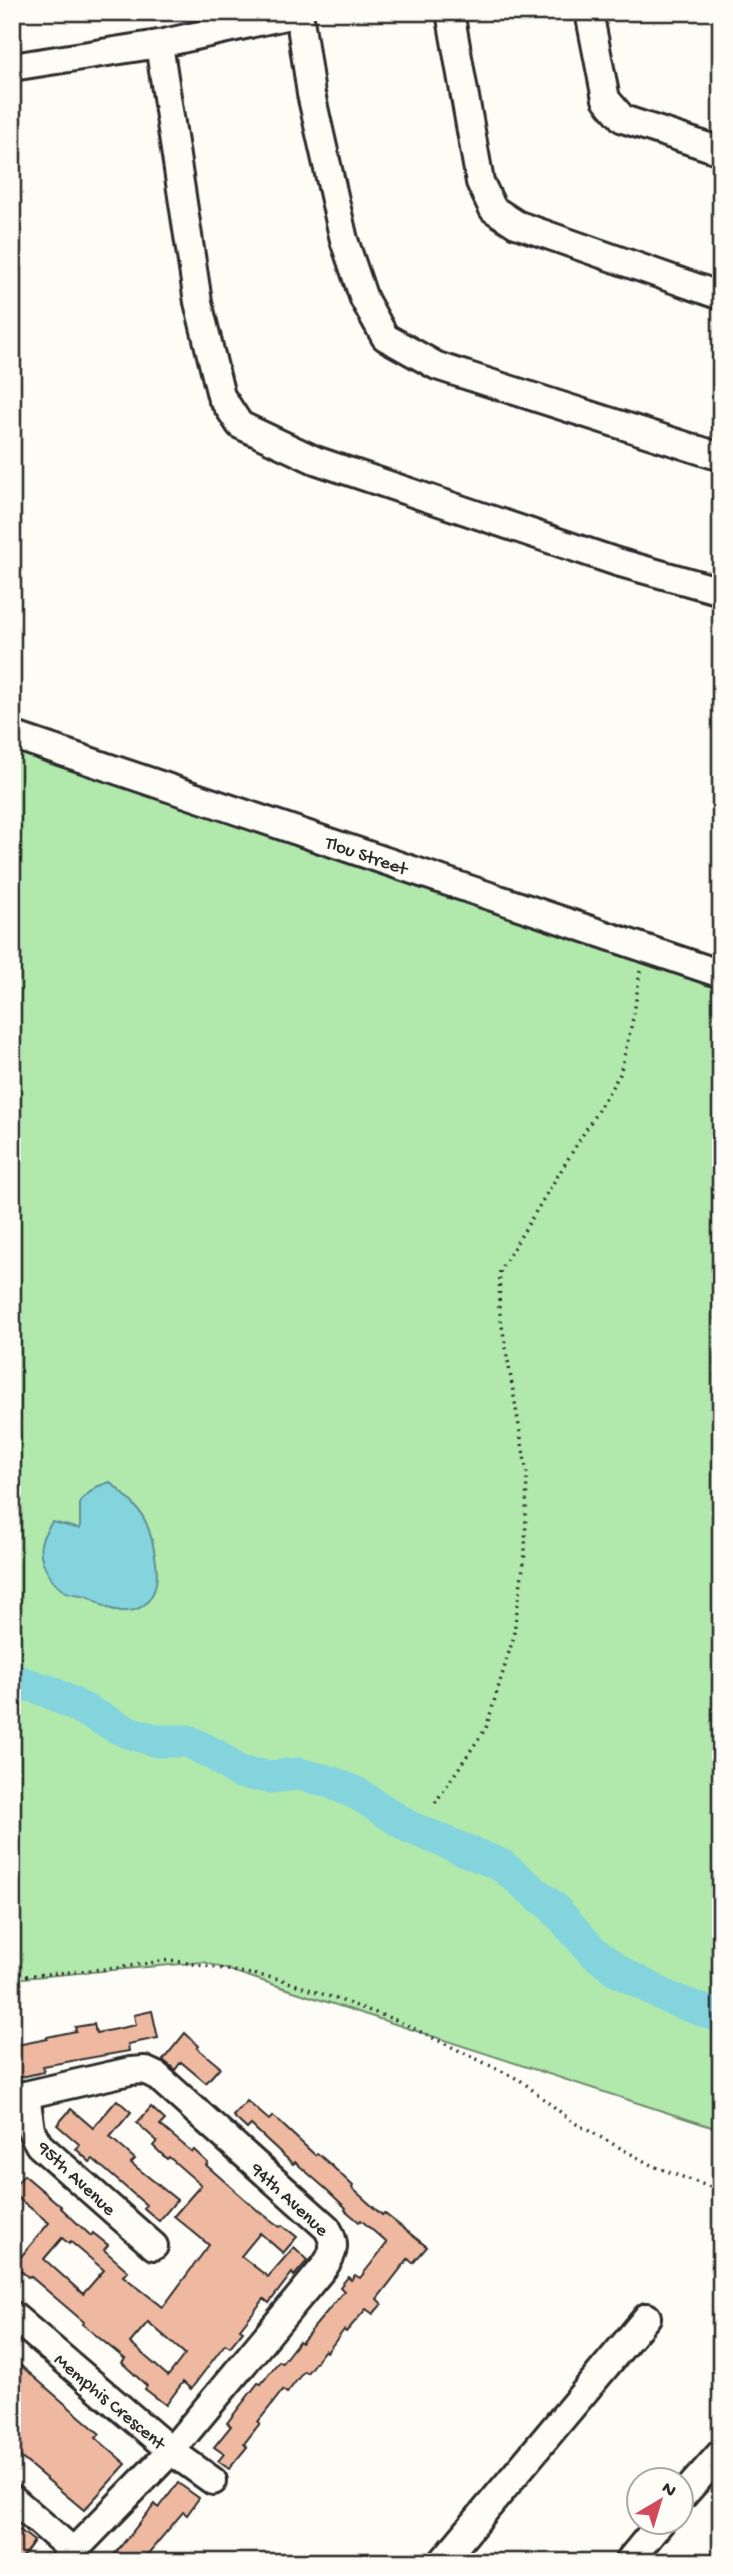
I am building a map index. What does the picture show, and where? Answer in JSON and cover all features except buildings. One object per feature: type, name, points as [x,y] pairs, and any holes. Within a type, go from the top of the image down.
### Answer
[{"type":"street","points":[[450,12],[480,182],[493,209],[516,224],[721,296]]},
{"type":"street","points":[[589,12],[606,99],[623,119],[721,151]]},
{"type":"street","points":[[12,67],[159,44],[299,13],[311,94],[344,240],[364,299],[385,337],[437,366],[721,457]]},
{"type":"street","points":[[159,44],[198,302],[221,396],[240,425],[328,464],[617,562],[721,591]]},
{"type":"street","name":"Tlou Street","points":[[12,735],[721,974]]},
{"type":"street","name":"94th Avenue","points":[[19,2097],[144,2070],[157,2076],[327,2228],[334,2238],[334,2249],[324,2267],[172,2451]]},
{"type":"street","name":"95th Avenue","points":[[19,2097],[39,2145],[154,2246]]},
{"type":"street","name":"Memphis Crescent","points":[[12,2315],[172,2451],[213,2481]]},
{"type":"street","points":[[442,2562],[647,2317]]},
{"type":"street","points":[[12,2498],[68,2556],[172,2451]]},
{"type":"street","points":[[694,2484],[721,2453]]},
{"type":"street","points":[[628,2562],[649,2536]]},
{"type":"path","points":[[435,1803],[486,1728],[513,1639],[525,1553],[527,1473],[499,1307],[500,1270],[620,1074],[634,1014],[643,948]]},
{"type":"path","points":[[12,1977],[116,1968],[170,1960],[280,1979],[396,2020],[520,2080],[573,2122],[653,2166],[721,2191]]},
{"type":"green space","points":[[12,742],[721,984],[721,2130],[204,1962],[12,1979]]},
{"type":"water","points":[[110,1482],[143,1516],[154,1547],[157,1574],[153,1594],[147,1602],[131,1611],[108,1608],[89,1597],[64,1591],[49,1575],[41,1554],[42,1540],[52,1522],[80,1529],[80,1501],[96,1487]]},
{"type":"waterway","points":[[12,1684],[20,1682],[48,1691],[125,1731],[157,1741],[188,1741],[239,1772],[269,1777],[299,1774],[330,1782],[358,1794],[409,1827],[501,1865],[553,1907],[593,1952],[618,1971],[669,1998],[721,2017]]}]
